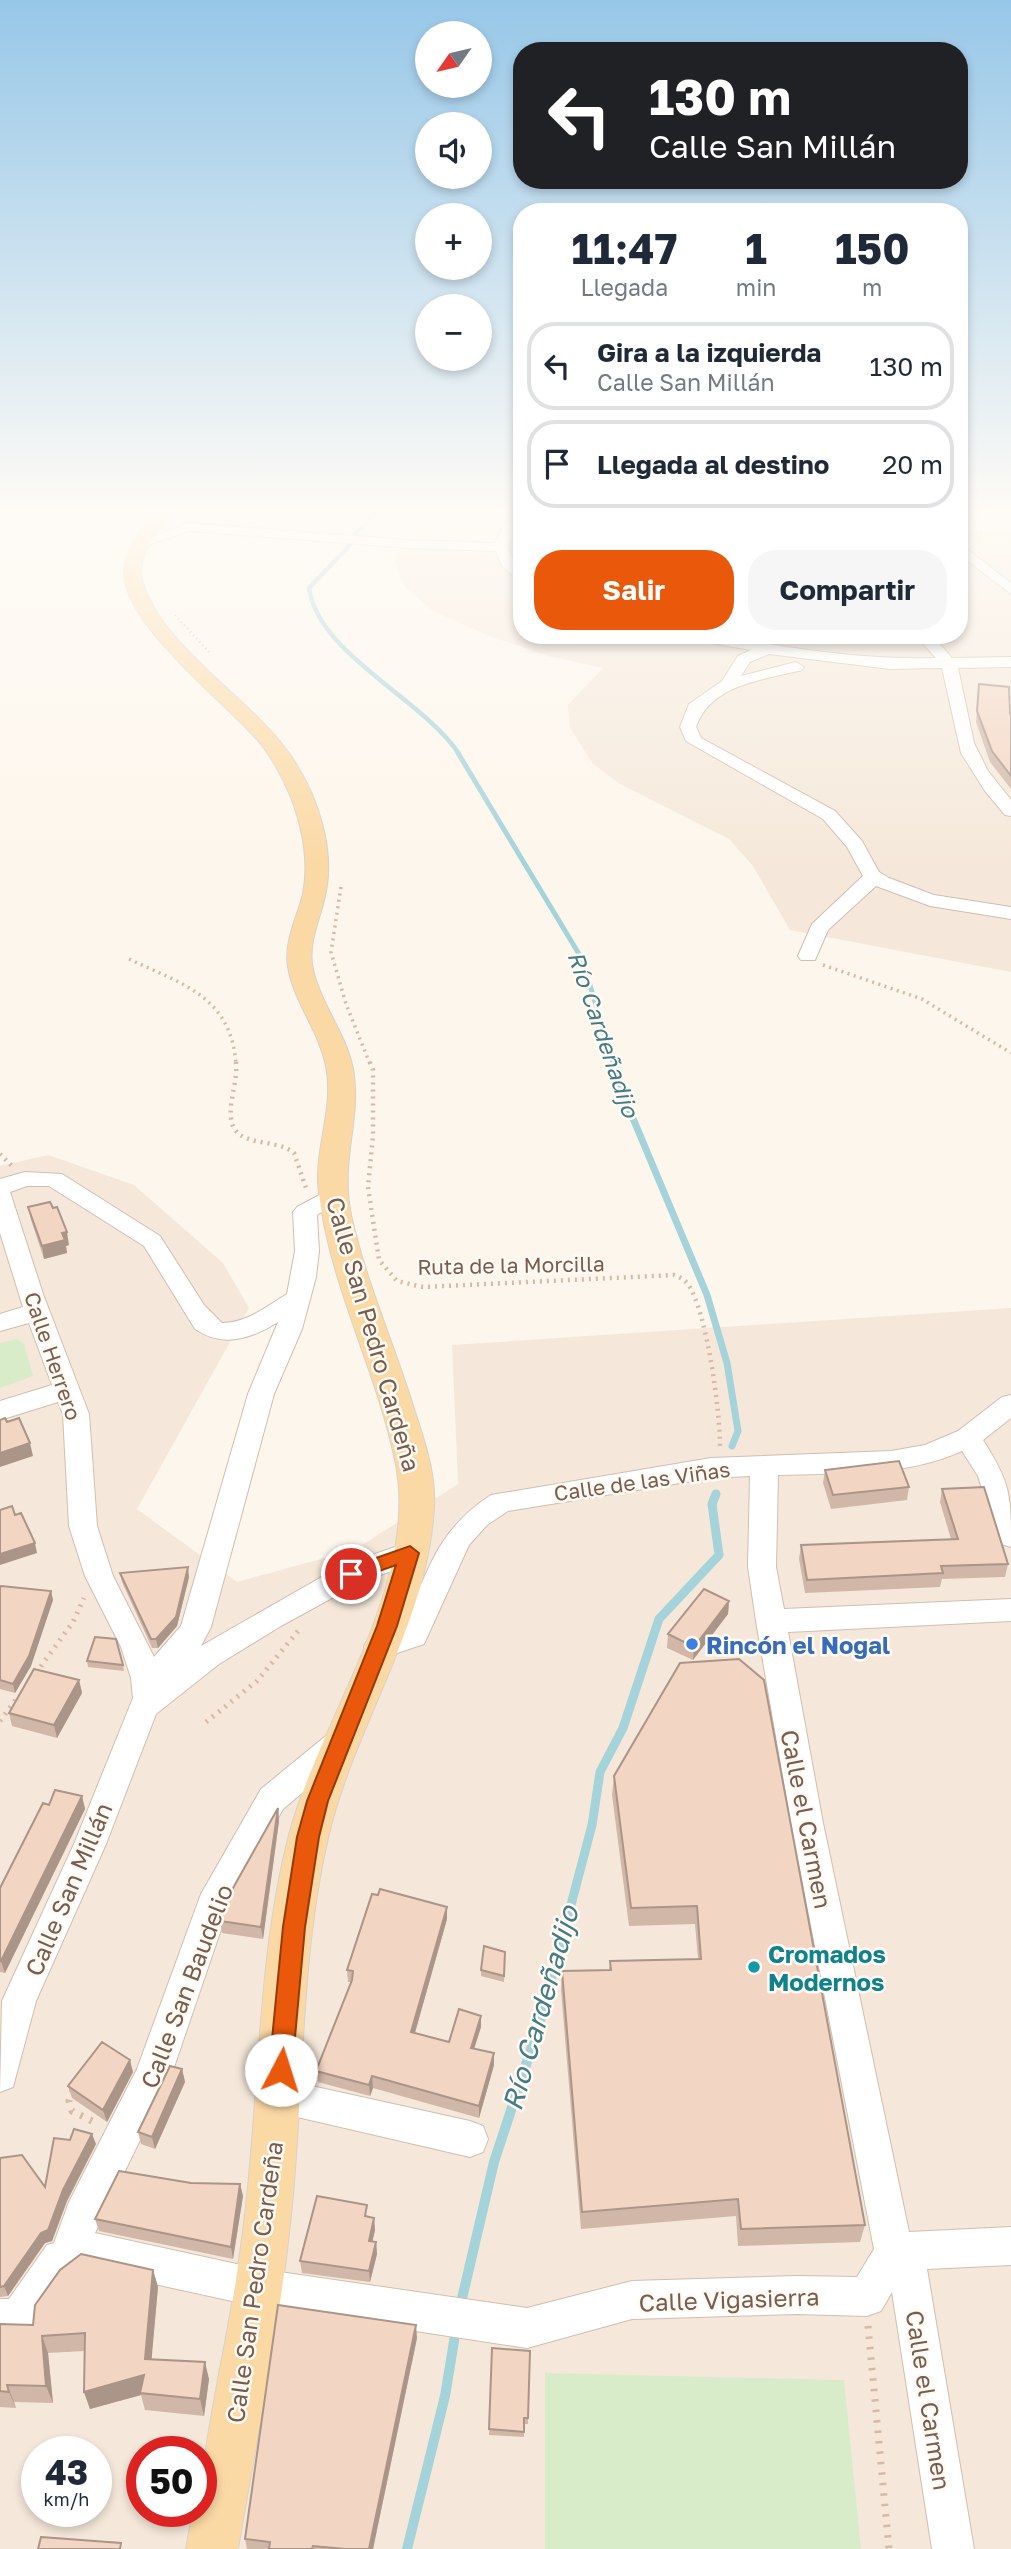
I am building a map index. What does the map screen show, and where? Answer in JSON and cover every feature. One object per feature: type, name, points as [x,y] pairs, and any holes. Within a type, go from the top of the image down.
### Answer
[{"type":"main road","points":[[160,626],[279,754],[306,817],[317,869],[299,956],[306,985],[334,1045],[342,1085],[327,1194]]},
{"type":"main road","name":"Calle San Pedro Cardeña","points":[[212,2549],[259,2288],[302,1868],[317,1801],[379,1647],[410,1553],[417,1513],[417,1487],[410,1451],[327,1194]]},
{"type":"street","points":[[725,644],[792,660],[890,664],[1011,662]]},
{"type":"street","points":[[931,644],[949,664],[956,680],[966,743],[989,786],[1011,811]]},
{"type":"street","points":[[748,651],[767,649],[792,660]]},
{"type":"street","points":[[728,684],[748,651]]},
{"type":"street","points":[[792,660],[728,684],[695,707],[688,727],[694,741],[829,815],[855,845],[872,876],[895,889],[930,900],[1011,913]]},
{"type":"street","points":[[808,956],[819,928],[868,884],[872,876]]},
{"type":"street","points":[[0,1187],[25,1179],[54,1179],[152,1241],[163,1253],[195,1316],[210,1330],[227,1333],[243,1331],[258,1325],[295,1300]]},
{"type":"street","name":"Calle Herrero","points":[[0,1194],[38,1311],[76,1414],[83,1526],[94,1563]]},
{"type":"street","points":[[145,1692],[189,1643],[211,1578],[261,1394],[289,1329],[295,1300],[304,1278],[307,1251],[305,1212],[327,1194]]},
{"type":"street","points":[[0,1322],[38,1311]]},
{"type":"street","points":[[0,1411],[68,1389]]},
{"type":"street","name":"Calle de las Viñas","points":[[379,1647],[414,1636],[457,1539],[477,1518],[501,1502],[711,1468],[891,1461],[930,1454],[967,1438],[1011,1404]]},
{"type":"street","points":[[967,1438],[991,1474],[1011,1536]]},
{"type":"street","name":"Calle el Carmen","points":[[764,1467],[762,1567],[771,1621],[807,1823],[900,2251],[953,2549]]},
{"type":"street","points":[[145,1692],[335,1583],[410,1553]]},
{"type":"street","points":[[94,1563],[136,1647],[145,1692]]},
{"type":"street","points":[[771,1621],[1011,1610]]},
{"type":"street","name":"Calle San Millán","points":[[1,2071],[9,2001],[90,1844],[145,1692]]},
{"type":"street","name":"Calle San Baudelio","points":[[0,2319],[15,2318],[22,2314],[53,2267],[69,2254],[82,2214],[153,2076],[176,2019],[191,1962],[214,1905],[252,1832],[272,1799],[338,1744]]},
{"type":"street","points":[[280,2096],[470,2138]]},
{"type":"street","points":[[867,2297],[900,2251],[1011,2246]]},
{"type":"street","points":[[69,2254],[86,2250],[259,2288]]},
{"type":"street","name":"Calle Vigasierra","points":[[259,2288],[527,2328],[632,2300],[797,2295],[867,2297]]},
{"type":"path","points":[[186,626],[210,653]]},
{"type":"path","name":"Ruta de la Morcilla","points":[[341,877],[331,952],[346,1004],[373,1070],[373,1136],[368,1187],[379,1260],[387,1273],[397,1281],[423,1287],[674,1275],[687,1282],[708,1348],[714,1400],[723,1432],[719,1455],[711,1468]]},
{"type":"path","points":[[808,956],[819,964],[922,999],[1011,1053]]},
{"type":"path","points":[[129,958],[194,988],[213,1004],[230,1034],[235,1054],[236,1089],[230,1118],[233,1127],[239,1136],[288,1147],[296,1154],[300,1175],[327,1194]]},
{"type":"path","points":[[29,1683],[72,1622],[82,1603],[94,1563]]},
{"type":"path","points":[[206,1722],[247,1693],[285,1654],[304,1621],[335,1583]]},
{"type":"path","points":[[0,1721],[22,1693]]},
{"type":"path","points":[[78,2078],[69,2101],[72,2111],[122,2139]]},
{"type":"path","points":[[867,2297],[869,2350],[889,2549]]},
{"type":"shaded area","points":[[466,626],[513,626],[513,644]]},
{"type":"shaded area","points":[[968,626],[1011,626],[1011,972],[790,930],[753,866],[729,839],[620,784],[593,764],[570,728],[568,705],[603,668],[552,657],[513,644],[968,644]]},
{"type":"shaded area","points":[[48,1155],[134,1185],[223,1263],[249,1308],[137,1509],[237,1582],[354,1550],[458,1484],[452,1345],[1011,1308],[1011,2549],[0,2549],[0,1166]]},
{"type":"green space","points":[[17,1339],[24,1344],[33,1376],[0,1388],[0,1343]]},
{"type":"green space","points":[[545,2373],[844,2380],[861,2549],[545,2549]]},
{"type":"building","points":[[979,684],[1009,687],[1011,776],[992,751],[977,711]]},
{"type":"building","points":[[50,1202],[53,1208],[57,1207],[67,1232],[62,1233],[65,1240],[42,1246],[28,1207]]},
{"type":"building","points":[[5,1418],[7,1422],[19,1418],[30,1443],[0,1453],[0,1420]]},
{"type":"building","points":[[899,1461],[909,1487],[833,1495],[825,1470]]},
{"type":"building","points":[[984,1487],[1008,1564],[941,1566],[943,1573],[807,1580],[801,1545],[958,1539],[942,1489]]},
{"type":"building","points":[[12,1506],[15,1515],[21,1513],[35,1543],[0,1554],[0,1510]]},
{"type":"building","points":[[188,1567],[176,1617],[156,1639],[151,1639],[120,1573]]},
{"type":"building","points":[[1,1586],[51,1591],[29,1656],[13,1684],[0,1680]]},
{"type":"building","points":[[704,1589],[729,1601],[694,1647],[668,1634]]},
{"type":"building","points":[[95,1637],[116,1639],[123,1665],[87,1661]]},
{"type":"building","name":"Cromados Modernos","points":[[739,1659],[764,1680],[865,2225],[741,2229],[738,2199],[582,2212],[562,1971],[611,1970],[610,1961],[701,1959],[697,1906],[631,1908],[614,1776],[680,1663]]},
{"type":"building","points":[[34,1669],[79,1680],[54,1725],[9,1713]]},
{"type":"building","points":[[55,1790],[82,1796],[1,1961],[0,1888],[43,1803],[49,1805]]},
{"type":"building","points":[[278,1808],[261,1927],[220,1921],[228,1897]]},
{"type":"building","points":[[380,1889],[447,1907],[411,2032],[449,2042],[459,2009],[481,2016],[471,2048],[494,2053],[479,2106],[372,2076],[369,2085],[316,2071],[352,1980],[353,1971],[347,1970],[372,1894],[378,1895]]},
{"type":"building","points":[[484,1946],[505,1952],[504,1976],[481,1970]]},
{"type":"building","points":[[102,2042],[130,2060],[103,2110],[68,2086]]},
{"type":"building","points":[[170,2066],[182,2069],[152,2137],[138,2132]]},
{"type":"building","points":[[74,2129],[92,2134],[63,2190],[48,2230],[41,2233],[4,2286],[0,2287],[0,2158],[22,2155],[45,2187],[54,2138],[70,2140]]},
{"type":"building","points":[[119,2171],[191,2183],[240,2184],[231,2247],[95,2219]]},
{"type":"building","points":[[317,2196],[367,2205],[365,2216],[374,2218],[369,2241],[376,2242],[369,2271],[300,2261]]},
{"type":"building","points":[[81,2254],[153,2270],[145,2359],[205,2362],[200,2399],[140,2393],[144,2375],[84,2392],[85,2333],[42,2336],[46,2386],[7,2385],[9,2392],[0,2391],[0,2324],[33,2325],[35,2305],[60,2270]]},
{"type":"building","points":[[278,2305],[416,2325],[369,2549],[313,2546],[312,2549],[269,2549],[270,2542],[245,2539]]},
{"type":"building","points":[[492,2348],[530,2351],[528,2418],[524,2418],[524,2432],[489,2429]]},
{"type":"building","points":[[41,2537],[121,2543],[120,2549],[38,2549]]},
{"type":"waterway","name":"Río Cardeñadijo","points":[[326,626],[351,655],[422,714],[459,754]]},
{"type":"waterway","name":"Río Cardeñadijo","points":[[458,753],[582,959],[614,1064]]},
{"type":"waterway","name":"Río Cardeñadijo","points":[[614,1062],[627,1104],[707,1295],[727,1363],[738,1431],[732,1446]]},
{"type":"waterway","name":"Río Cardeñadijo","points":[[562,1939],[592,1825],[600,1772],[623,1728],[659,1619],[719,1555],[712,1504],[716,1494]]},
{"type":"waterway","name":"Río Cardeñadijo","points":[[460,2307],[494,2162],[539,2025],[562,1937]]},
{"type":"waterway","name":"Río Cardeñadijo","points":[[407,2549],[445,2396],[456,2329]]},
{"type":"place","name":"Rincón el Nogal","points":[[692,1644]]},
{"type":"place","name":"Cromados Modernos","points":[[754,1967]]},
{"type":"route","points":[[281,2070],[294,1927],[308,1837],[317,1801],[387,1626],[410,1553],[351,1574]]}]
